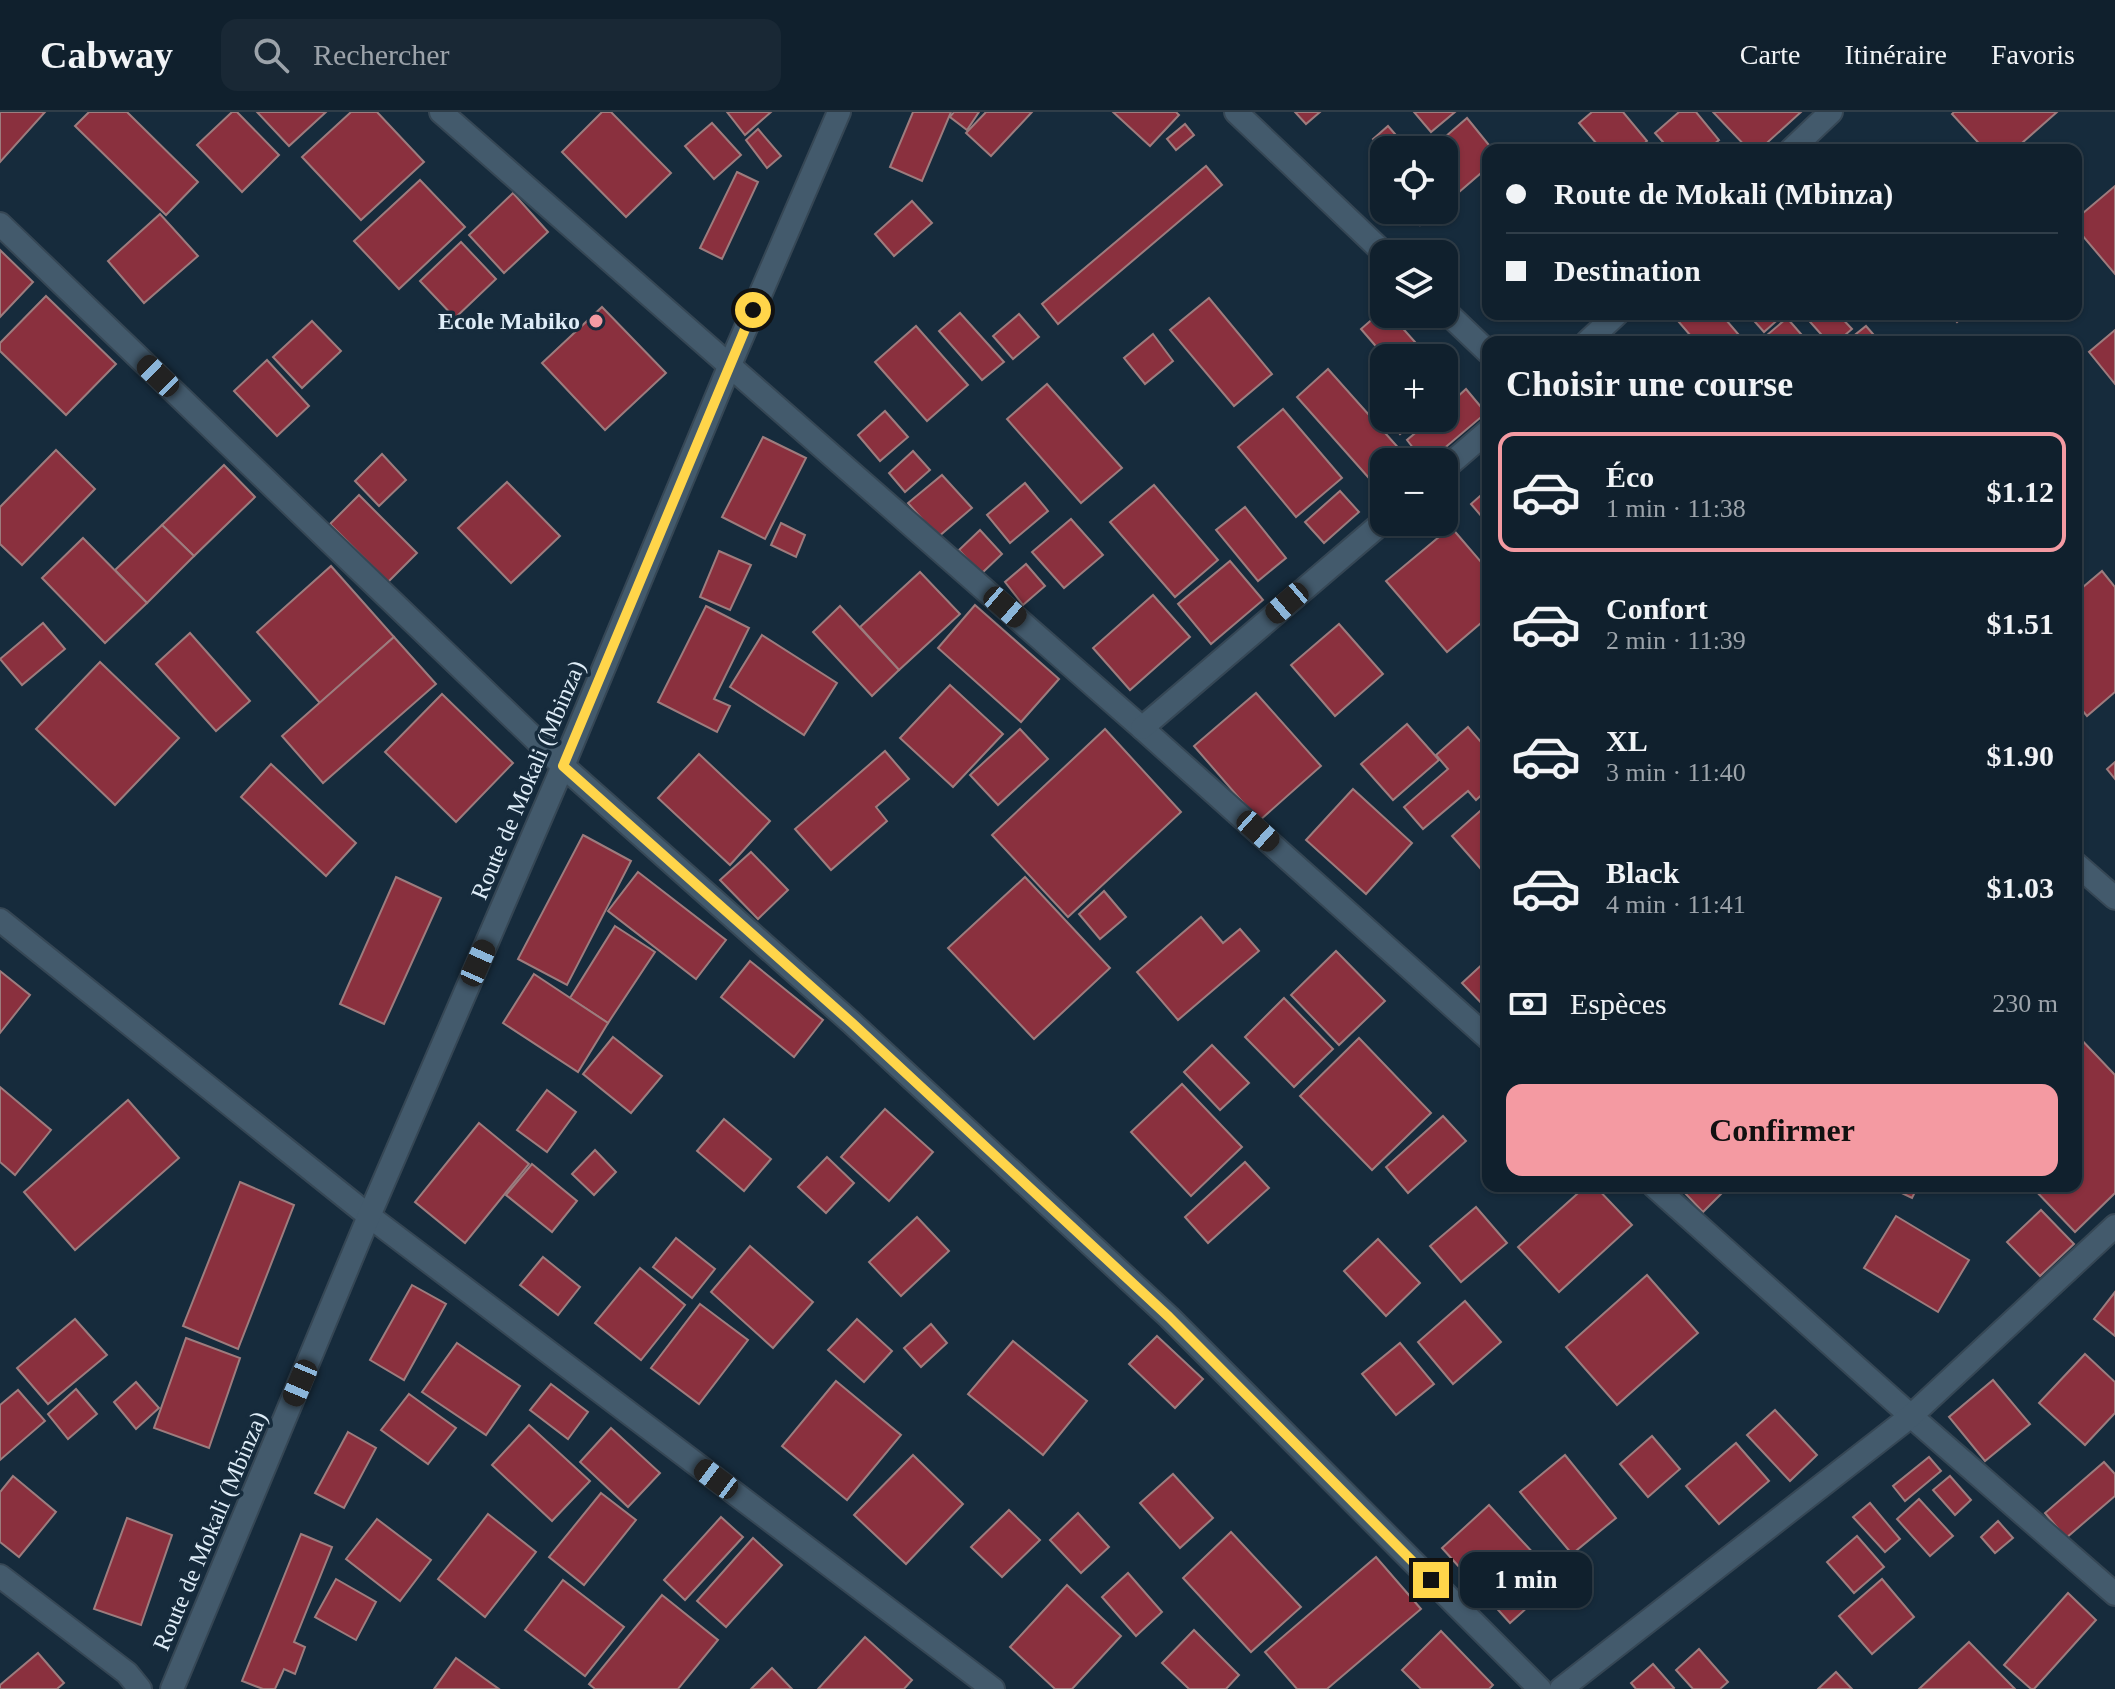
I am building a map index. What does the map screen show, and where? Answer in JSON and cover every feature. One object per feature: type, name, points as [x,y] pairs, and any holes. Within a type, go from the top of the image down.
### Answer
[{"type":"street","points":[[441,112],[1142,728],[1482,1033]]},
{"type":"street","name":"Route de Mokali (Mbinza)","points":[[172,1689],[369,1216],[839,112]]},
{"type":"street","points":[[1236,112],[1370,240]]},
{"type":"street","points":[[1797,144],[1831,112]]},
{"type":"street","points":[[0,224],[563,766],[852,1023],[1158,1306],[1540,1689]]},
{"type":"street","points":[[1593,336],[1611,320]]},
{"type":"street","points":[[1458,323],[1482,346]]},
{"type":"street","points":[[1458,457],[1482,436]]},
{"type":"street","points":[[1142,728],[1370,533]]},
{"type":"street","points":[[2082,869],[2115,898]]},
{"type":"street","points":[[0,920],[369,1216],[993,1689]]},
{"type":"street","points":[[1661,1192],[2115,1594]]},
{"type":"street","points":[[1561,1689],[1911,1416],[2115,1226]]},
{"type":"street","points":[[0,1576],[127,1673],[140,1689]]},
{"type":"building","points":[[0,112],[45,112],[0,162]]},
{"type":"building","points":[[89,112],[127,112],[198,182],[166,215],[75,126]]},
{"type":"building","points":[[232,112],[237,112],[279,155],[242,192],[197,145]]},
{"type":"building","points":[[257,112],[326,112],[289,146]]},
{"type":"building","points":[[351,112],[377,112],[424,162],[361,220],[302,157]]},
{"type":"building","points":[[602,112],[611,112],[671,173],[626,217],[562,152]]},
{"type":"building","points":[[727,112],[771,112],[745,135]]},
{"type":"building","points":[[913,112],[951,112],[922,181],[890,167]]},
{"type":"building","points":[[954,112],[979,112],[967,130],[950,117]]},
{"type":"building","points":[[986,112],[1032,112],[991,156],[966,133]]},
{"type":"building","points":[[1113,112],[1176,112],[1179,115],[1150,146]]},
{"type":"building","points":[[1295,112],[1320,112],[1306,124]]},
{"type":"building","points":[[1414,112],[1455,112],[1431,132]]},
{"type":"building","points":[[1592,112],[1623,112],[1647,141],[1644,144],[1597,144],[1579,123]]},
{"type":"building","points":[[1679,112],[1696,112],[1719,140],[1714,144],[1665,144],[1655,133]]},
{"type":"building","points":[[1713,112],[1801,112],[1766,144],[1743,144]]},
{"type":"building","points":[[2057,112],[2021,144],[1980,144],[1952,114]]},
{"type":"building","points":[[1467,118],[1488,144],[1482,144],[1482,172],[1458,193],[1458,136],[1446,136]]},
{"type":"building","points":[[712,123],[741,155],[714,179],[685,146]]},
{"type":"building","points":[[1185,124],[1194,135],[1176,150],[1167,139]]},
{"type":"building","points":[[1388,126],[1397,136],[1376,136]]},
{"type":"building","points":[[758,129],[781,156],[767,168],[746,140]]},
{"type":"building","points":[[1206,166],[1222,185],[1058,324],[1042,304]]},
{"type":"building","points":[[737,172],[758,182],[722,259],[700,248]]},
{"type":"building","points":[[420,180],[465,227],[399,289],[354,241]]},
{"type":"building","points":[[2115,186],[2115,274],[2082,235],[2082,214]]},
{"type":"building","points":[[513,193],[548,232],[504,273],[469,235]]},
{"type":"building","points":[[912,201],[932,223],[894,256],[875,234]]},
{"type":"building","points":[[160,214],[198,256],[144,303],[108,261]]},
{"type":"building","points":[[461,242],[496,279],[455,318],[420,281]]},
{"type":"building","points":[[0,250],[33,282],[0,317]]},
{"type":"building","points":[[46,296],[116,364],[66,415],[0,351],[0,343]]},
{"type":"building","points":[[1209,298],[1272,374],[1234,406],[1170,330]]},
{"type":"building","points":[[602,307],[666,373],[605,430],[542,363]]},
{"type":"building","points":[[960,313],[1004,362],[982,380],[939,331]]},
{"type":"building","points":[[1019,314],[1039,337],[1013,359],[993,336]]},
{"type":"building","points":[[1677,320],[1726,320],[1740,336],[1691,336]]},
{"type":"building","points":[[1753,320],[1778,320],[1764,332]]},
{"type":"building","points":[[1789,320],[1803,336],[1766,336]]},
{"type":"building","points":[[1808,320],[1844,320],[1852,329],[1844,336],[1823,336]]},
{"type":"building","points":[[312,321],[341,351],[302,388],[273,357]]},
{"type":"building","points":[[1370,321],[1370,328],[1402,328],[1417,344],[1374,344],[1361,329]]},
{"type":"building","points":[[916,326],[968,385],[927,421],[875,362]]},
{"type":"building","points":[[1866,326],[1875,336],[1854,336]]},
{"type":"building","points":[[2115,330],[2115,384],[2089,352]]},
{"type":"building","points":[[1153,334],[1173,361],[1145,384],[1124,358]]},
{"type":"building","points":[[267,360],[309,406],[277,436],[234,391]]},
{"type":"building","points":[[1328,369],[1370,416],[1370,432],[1384,432],[1399,448],[1370,448],[1370,479],[1297,397]]},
{"type":"building","points":[[1047,384],[1122,468],[1081,503],[1007,419]]},
{"type":"building","points":[[1466,389],[1482,408],[1482,416],[1445,448],[1413,448],[1407,440],[1416,432],[1458,432],[1458,396]]},
{"type":"building","points":[[1283,409],[1342,478],[1296,517],[1238,447]]},
{"type":"building","points":[[885,411],[908,437],[880,461],[858,435]]},
{"type":"building","points":[[763,437],[806,458],[765,539],[722,517]]},
{"type":"building","points":[[56,450],[95,489],[22,565],[0,544],[0,507]]},
{"type":"building","points":[[913,451],[930,470],[905,492],[889,473]]},
{"type":"building","points":[[382,454],[406,480],[379,506],[355,481]]},
{"type":"building","points":[[224,465],[255,497],[194,556],[162,525]]},
{"type":"building","points":[[942,475],[972,508],[938,537],[908,503]]},
{"type":"building","points":[[507,482],[560,536],[511,583],[458,528]]},
{"type":"building","points":[[1025,483],[1048,511],[1010,543],[987,515]]},
{"type":"building","points":[[1154,485],[1218,560],[1175,597],[1110,522]]},
{"type":"building","points":[[1340,491],[1359,512],[1324,543],[1305,522]]},
{"type":"building","points":[[1482,494],[1482,517],[1471,504]]},
{"type":"building","points":[[359,495],[417,553],[388,582],[330,524]]},
{"type":"building","points":[[1245,507],[1286,558],[1258,581],[1216,530]]},
{"type":"building","points":[[1071,519],[1103,555],[1064,588],[1032,552]]},
{"type":"building","points":[[781,523],[805,535],[796,557],[771,545]]},
{"type":"building","points":[[162,525],[194,556],[147,603],[115,570]]},
{"type":"building","points":[[980,530],[1002,554],[981,574],[959,550]]},
{"type":"building","points":[[1458,535],[1482,563],[1482,622],[1447,652],[1386,581],[1440,536]]},
{"type":"building","points":[[83,538],[147,603],[105,643],[42,578]]},
{"type":"building","points":[[719,551],[751,565],[730,610],[700,597]]},
{"type":"building","points":[[1230,561],[1263,600],[1211,644],[1178,604]]},
{"type":"building","points":[[1026,564],[1045,586],[1023,605],[1005,582]]},
{"type":"building","points":[[331,566],[394,637],[320,703],[257,632]]},
{"type":"building","points":[[2102,571],[2115,587],[2115,692],[2087,716],[2082,710],[2082,588]]},
{"type":"building","points":[[920,572],[960,614],[899,670],[860,627]]},
{"type":"building","points":[[1153,595],[1190,637],[1130,690],[1093,648]]},
{"type":"building","points":[[975,605],[1059,679],[1021,722],[938,648]]},
{"type":"building","points":[[706,606],[749,628],[714,699],[730,706],[717,732],[658,702]]},
{"type":"building","points":[[840,606],[899,670],[872,696],[813,632]]},
{"type":"building","points":[[43,623],[65,649],[22,685],[0,659]]},
{"type":"building","points":[[1339,624],[1383,674],[1335,716],[1291,665]]},
{"type":"building","points":[[190,633],[250,701],[216,731],[156,664]]},
{"type":"building","points":[[762,635],[837,683],[804,735],[730,687]]},
{"type":"building","points":[[394,637],[436,684],[323,783],[282,736]]},
{"type":"building","points":[[100,662],[179,738],[115,805],[36,729]]},
{"type":"building","points":[[950,685],[1003,734],[953,787],[900,738]]},
{"type":"building","points":[[1256,693],[1321,766],[1259,821],[1194,746]]},
{"type":"building","points":[[442,694],[513,763],[456,822],[385,752]]},
{"type":"building","points":[[1407,724],[1439,760],[1393,800],[1361,764]]},
{"type":"building","points":[[1468,727],[1482,743],[1482,794],[1476,800],[1468,791],[1423,829],[1404,807],[1448,769],[1436,755]]},
{"type":"building","points":[[1020,729],[1048,759],[998,805],[970,775]]},
{"type":"building","points":[[1105,729],[1181,812],[1068,917],[992,835]]},
{"type":"building","points":[[885,751],[909,779],[876,807],[887,821],[831,870],[795,829]]},
{"type":"building","points":[[699,754],[770,821],[730,865],[658,798]]},
{"type":"building","points":[[2115,762],[2115,779],[2107,769]]},
{"type":"building","points":[[271,764],[356,843],[326,876],[241,797]]},
{"type":"building","points":[[1353,789],[1412,843],[1366,894],[1306,840]]},
{"type":"building","points":[[1482,809],[1482,870],[1452,836]]},
{"type":"building","points":[[583,835],[631,861],[567,985],[518,959]]},
{"type":"building","points":[[751,852],[788,890],[758,919],[720,880]]},
{"type":"building","points":[[638,872],[726,940],[696,979],[608,911]]},
{"type":"building","points":[[396,877],[441,898],[384,1024],[340,1004]]},
{"type":"building","points":[[1025,877],[1110,968],[1034,1039],[948,948]]},
{"type":"building","points":[[1104,891],[1126,917],[1100,939],[1079,914]]},
{"type":"building","points":[[1201,917],[1223,943],[1240,929],[1259,951],[1178,1020],[1137,972]]},
{"type":"building","points":[[615,926],[655,952],[608,1023],[570,998]]},
{"type":"building","points":[[1336,951],[1385,1001],[1339,1045],[1291,995]]},
{"type":"building","points":[[750,961],[823,1020],[794,1057],[721,997]]},
{"type":"building","points":[[1482,965],[1482,1004],[1462,983]]},
{"type":"building","points":[[0,971],[30,995],[0,1033]]},
{"type":"building","points":[[534,974],[608,1023],[578,1072],[503,1023]]},
{"type":"building","points":[[1284,998],[1333,1049],[1294,1087],[1245,1037]]},
{"type":"building","points":[[613,1037],[662,1076],[631,1113],[583,1074]]},
{"type":"building","points":[[1359,1038],[1431,1113],[1372,1170],[1300,1096]]},
{"type":"building","points":[[2082,1040],[2115,1075],[2115,1193],[2075,1232],[2037,1192],[2082,1192]]},
{"type":"building","points":[[1212,1045],[1249,1083],[1220,1110],[1184,1072]]},
{"type":"building","points":[[1182,1084],[1242,1147],[1191,1196],[1131,1132]]},
{"type":"building","points":[[0,1087],[51,1130],[15,1175],[0,1162]]},
{"type":"building","points":[[547,1090],[576,1112],[547,1152],[517,1130]]},
{"type":"building","points":[[128,1100],[179,1158],[75,1250],[24,1192]]},
{"type":"building","points":[[885,1109],[933,1152],[889,1201],[841,1157]]},
{"type":"building","points":[[1443,1116],[1466,1141],[1408,1193],[1386,1167]]},
{"type":"building","points":[[724,1119],[771,1159],[744,1191],[697,1151]]},
{"type":"building","points":[[479,1123],[529,1164],[465,1243],[415,1202]]},
{"type":"building","points":[[595,1150],[616,1172],[594,1195],[572,1174]]},
{"type":"building","points":[[827,1157],[854,1183],[826,1213],[798,1187]]},
{"type":"building","points":[[1245,1162],[1269,1188],[1208,1243],[1185,1217]]},
{"type":"building","points":[[532,1164],[577,1201],[552,1232],[506,1195]]},
{"type":"building","points":[[240,1182],[294,1205],[238,1349],[183,1326]]},
{"type":"building","points":[[1579,1192],[1601,1192],[1632,1225],[1559,1292],[1518,1247]]},
{"type":"building","points":[[1684,1192],[1723,1192],[1703,1212]]},
{"type":"building","points":[[1900,1192],[1915,1192],[1912,1198]]},
{"type":"building","points":[[1476,1207],[1507,1243],[1461,1282],[1430,1246]]},
{"type":"building","points":[[2041,1210],[2074,1244],[2040,1276],[2007,1242]]},
{"type":"building","points":[[1896,1216],[1969,1260],[1938,1312],[1864,1268]]},
{"type":"building","points":[[917,1217],[949,1251],[901,1296],[869,1262]]},
{"type":"building","points":[[676,1238],[715,1269],[692,1298],[653,1267]]},
{"type":"building","points":[[1378,1239],[1420,1283],[1386,1316],[1344,1271]]},
{"type":"building","points":[[750,1246],[813,1302],[773,1348],[711,1292]]},
{"type":"building","points":[[543,1257],[580,1287],[558,1315],[520,1285]]},
{"type":"building","points":[[640,1268],[685,1305],[641,1360],[595,1323]]},
{"type":"building","points":[[1647,1275],[1698,1333],[1617,1405],[1566,1347]]},
{"type":"building","points":[[412,1285],[446,1304],[404,1380],[370,1360]]},
{"type":"building","points":[[2115,1292],[2115,1336],[2094,1319]]},
{"type":"building","points":[[1465,1301],[1501,1342],[1453,1384],[1418,1342]]},
{"type":"building","points":[[700,1304],[748,1340],[699,1404],[651,1368]]},
{"type":"building","points":[[75,1319],[107,1355],[48,1404],[17,1368]]},
{"type":"building","points":[[857,1319],[892,1351],[864,1382],[828,1350]]},
{"type":"building","points":[[931,1324],[947,1343],[921,1367],[904,1348]]},
{"type":"building","points":[[1157,1336],[1203,1379],[1175,1408],[1129,1364]]},
{"type":"building","points":[[186,1338],[240,1358],[209,1448],[154,1428]]},
{"type":"building","points":[[1013,1341],[1087,1401],[1043,1455],[968,1394]]},
{"type":"building","points":[[457,1343],[520,1386],[486,1435],[422,1392]]},
{"type":"building","points":[[1400,1343],[1434,1384],[1396,1415],[1362,1374]]},
{"type":"building","points":[[2085,1354],[2115,1382],[2115,1413],[2085,1445],[2039,1403]]},
{"type":"building","points":[[1993,1380],[2030,1424],[1985,1461],[1949,1417]]},
{"type":"building","points":[[836,1381],[901,1435],[847,1500],[782,1446]]},
{"type":"building","points":[[136,1382],[159,1408],[136,1429],[114,1402]]},
{"type":"building","points":[[551,1384],[588,1412],[568,1439],[530,1410]]},
{"type":"building","points":[[76,1389],[97,1414],[68,1439],[48,1414]]},
{"type":"building","points":[[18,1390],[45,1421],[0,1460],[0,1405]]},
{"type":"building","points":[[409,1394],[456,1428],[428,1464],[381,1430]]},
{"type":"building","points":[[1775,1410],[1817,1455],[1790,1481],[1747,1435]]},
{"type":"building","points":[[529,1425],[590,1481],[552,1521],[492,1465]]},
{"type":"building","points":[[611,1428],[660,1473],[628,1507],[580,1462]]},
{"type":"building","points":[[348,1432],[376,1448],[344,1508],[315,1493]]},
{"type":"building","points":[[1652,1436],[1680,1469],[1648,1497],[1620,1464]]},
{"type":"building","points":[[1736,1443],[1769,1481],[1719,1524],[1686,1486]]},
{"type":"building","points":[[913,1455],[963,1504],[906,1564],[854,1515]]},
{"type":"building","points":[[1565,1455],[1616,1518],[1572,1554],[1520,1492]]},
{"type":"building","points":[[1929,1457],[1941,1471],[1905,1501],[1893,1486]]},
{"type":"building","points":[[2104,1462],[2115,1474],[2115,1496],[2066,1538],[2045,1513]]},
{"type":"building","points":[[1173,1474],[1213,1518],[1180,1548],[1140,1503]]},
{"type":"building","points":[[13,1476],[56,1512],[19,1557],[0,1542],[0,1492]]},
{"type":"building","points":[[1950,1476],[1971,1500],[1955,1515],[1933,1490]]},
{"type":"building","points":[[601,1493],[636,1520],[584,1585],[549,1557]]},
{"type":"building","points":[[1919,1499],[1953,1536],[1930,1556],[1897,1519]]},
{"type":"building","points":[[1870,1503],[1900,1539],[1885,1552],[1853,1517]]},
{"type":"building","points":[[1489,1505],[1558,1580],[1510,1623],[1442,1548]]},
{"type":"building","points":[[1009,1510],[1040,1540],[1002,1577],[971,1547]]},
{"type":"building","points":[[1078,1513],[1109,1547],[1081,1573],[1050,1540]]},
{"type":"building","points":[[488,1514],[536,1552],[485,1617],[438,1579]]},
{"type":"building","points":[[721,1517],[743,1537],[685,1600],[664,1580]]},
{"type":"building","points":[[127,1518],[172,1535],[141,1625],[94,1609]]},
{"type":"building","points":[[377,1519],[431,1560],[400,1601],[346,1559]]},
{"type":"building","points":[[1998,1521],[2013,1538],[1995,1553],[1981,1537]]},
{"type":"building","points":[[1231,1532],[1301,1607],[1251,1652],[1183,1578]]},
{"type":"building","points":[[301,1534],[332,1547],[294,1642],[305,1647],[295,1674],[284,1669],[275,1689],[263,1689],[242,1681]]},
{"type":"building","points":[[1857,1536],[1884,1567],[1854,1593],[1827,1562]]},
{"type":"building","points":[[753,1538],[782,1565],[726,1627],[697,1601]]},
{"type":"building","points":[[1376,1557],[1421,1609],[1327,1689],[1297,1689],[1265,1652]]},
{"type":"building","points":[[1128,1573],[1162,1612],[1136,1636],[1102,1597]]},
{"type":"building","points":[[336,1579],[376,1602],[356,1640],[315,1617]]},
{"type":"building","points":[[1882,1579],[1914,1617],[1872,1654],[1839,1616]]},
{"type":"building","points":[[563,1580],[624,1627],[585,1676],[525,1630]]},
{"type":"building","points":[[1067,1585],[1121,1636],[1072,1689],[1055,1689],[1010,1647]]},
{"type":"building","points":[[2068,1593],[2096,1620],[2031,1689],[2004,1665]]},
{"type":"building","points":[[662,1595],[718,1640],[678,1689],[595,1689],[589,1684]]},
{"type":"building","points":[[1194,1630],[1239,1675],[1226,1689],[1189,1689],[1162,1663]]},
{"type":"building","points":[[1441,1631],[1493,1685],[1489,1689],[1421,1689],[1402,1670]]},
{"type":"building","points":[[865,1637],[912,1680],[904,1689],[818,1689]]},
{"type":"building","points":[[1969,1642],[2015,1689],[1919,1689]]},
{"type":"building","points":[[1699,1649],[1728,1682],[1720,1689],[1693,1689],[1676,1670]]},
{"type":"building","points":[[38,1653],[64,1683],[57,1689],[0,1689],[0,1685]]},
{"type":"building","points":[[456,1658],[499,1689],[434,1689]]},
{"type":"building","points":[[1653,1664],[1673,1689],[1636,1689],[1631,1683]]},
{"type":"building","points":[[772,1668],[792,1689],[751,1689]]},
{"type":"building","points":[[1836,1672],[1852,1689],[1818,1689]]},
{"type":"place","name":"Ecole Mabiko","points":[[596,321]]},
{"type":"route","points":[[753,310],[563,766],[852,1023],[1169,1317],[1431,1580]]}]
